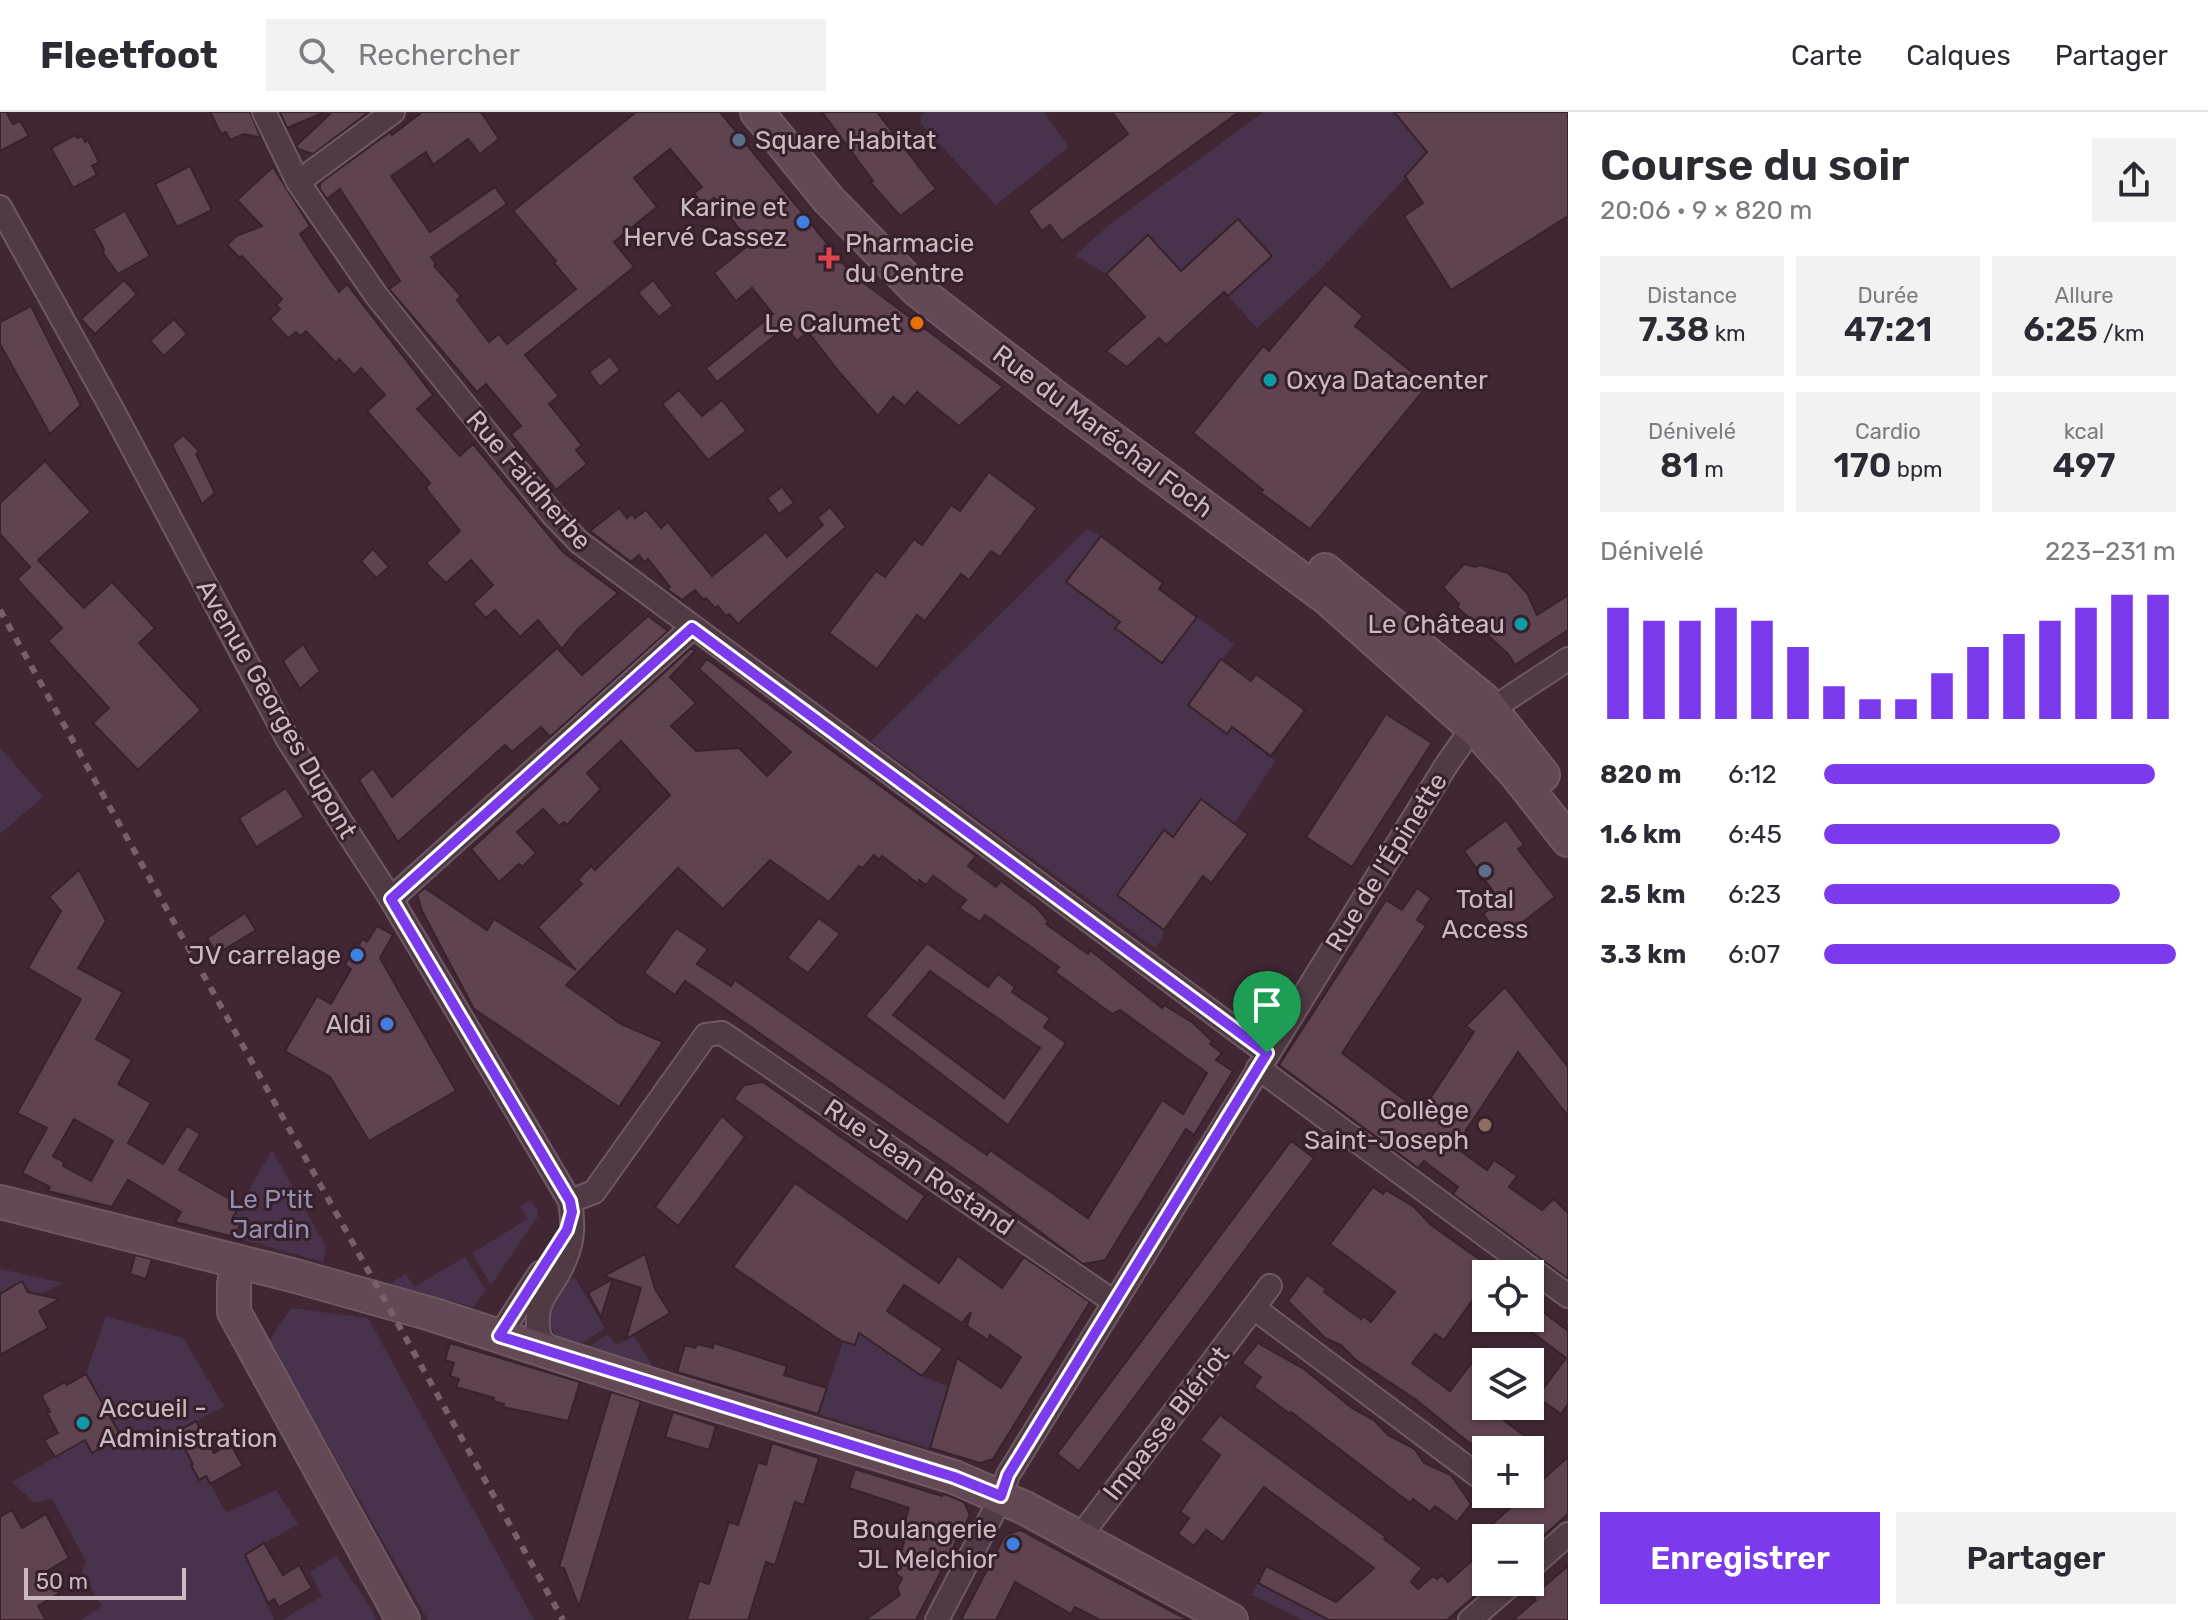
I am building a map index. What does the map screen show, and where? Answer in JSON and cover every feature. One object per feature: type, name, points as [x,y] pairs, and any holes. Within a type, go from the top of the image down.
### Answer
[{"type":"main road","name":"Rue du Maréchal Foch","points":[[757,112],[829,200],[917,290],[1054,396],[1310,584],[1483,718]]},
{"type":"main road","name":"Rue du Maréchal Foch","points":[[774,112],[846,198],[896,248],[1039,360],[1336,579],[1454,673],[1483,718]]},
{"type":"main road","points":[[1483,718],[1568,808]]},
{"type":"main road","points":[[1483,718],[1516,774],[1568,840]]},
{"type":"main road","points":[[0,1202],[292,1275],[431,1314],[940,1472],[1001,1496],[1231,1620]]},
{"type":"main road","points":[[238,1262],[234,1312],[403,1620]]},
{"type":"street","name":"Rue Faidherbe","points":[[264,112],[298,182],[391,315],[554,516],[590,552],[1262,1060],[1568,1296]]},
{"type":"street","points":[[298,182],[393,112]]},
{"type":"street","name":"Avenue Georges Dupont","points":[[0,207],[288,740],[391,899],[571,1207]]},
{"type":"street","points":[[391,899],[692,628]]},
{"type":"street","points":[[1483,718],[1568,659]]},
{"type":"street","name":"Rue de l'Épinette","points":[[937,1620],[1001,1496],[1008,1475],[1447,764],[1483,718]]},
{"type":"street","name":"Rue Jean Rostand","points":[[571,1207],[594,1192],[706,1035],[722,1033],[1114,1302]]},
{"type":"street","points":[[499,1336],[563,1237],[571,1207]]},
{"type":"street","points":[[558,1355],[540,1339],[537,1311],[541,1298],[566,1259],[574,1222],[571,1207]]},
{"type":"street","name":"Impasse Blériot","points":[[1079,1538],[1270,1286]]},
{"type":"street","points":[[1254,1308],[1472,1471]]},
{"type":"street","points":[[1544,1555],[1568,1534]]},
{"type":"street","points":[[1470,1620],[1498,1596]]},
{"type":"green space","points":[[926,112],[1044,112],[1069,147],[996,205],[921,124],[921,116]]},
{"type":"green space","points":[[1264,112],[1394,112],[1428,153],[1322,268],[1257,328],[1228,296],[1272,256],[1238,219],[1181,271],[1106,274],[1075,255],[1115,220]]},
{"type":"green space","points":[[1087,529],[1101,536],[1067,582],[1120,622],[1115,628],[1162,663],[1197,617],[1234,644],[1188,705],[1226,733],[1232,727],[1275,761],[1234,824],[1200,799],[1173,837],[1164,831],[1118,895],[1164,930],[1155,948],[871,741]]},
{"type":"green space","points":[[0,748],[43,797],[0,834]]},
{"type":"green space","name":"Le P'tit Jardin","points":[[272,1150],[326,1247],[323,1262],[234,1237],[240,1224],[232,1219]]},
{"type":"green space","points":[[530,1201],[537,1209],[538,1216],[491,1285],[472,1253],[528,1219],[520,1206]]},
{"type":"green space","points":[[465,1257],[486,1290],[473,1307],[390,1284],[406,1274],[414,1287]]},
{"type":"green space","points":[[0,1269],[63,1283],[32,1299],[22,1282],[0,1294]]},
{"type":"green space","points":[[575,1278],[605,1328],[582,1343],[557,1336],[549,1320],[555,1300],[569,1279]]},
{"type":"green space","points":[[291,1308],[368,1318],[534,1620],[428,1620],[269,1341]]},
{"type":"green space","points":[[106,1316],[183,1338],[224,1406],[177,1432],[198,1480],[206,1476],[226,1513],[276,1490],[298,1524],[245,1555],[274,1620],[81,1620],[102,1606],[82,1572],[86,1561],[52,1499],[34,1503],[12,1482],[85,1440],[92,1453],[86,1374]]},
{"type":"green space","points":[[859,1333],[922,1376],[948,1387],[930,1448],[818,1414],[843,1342],[855,1345]]},
{"type":"green space","points":[[608,1334],[616,1345],[633,1335],[653,1367],[590,1346]]},
{"type":"green space","points":[[336,1556],[376,1620],[282,1620],[322,1596],[310,1572]]},
{"type":"green space","points":[[1258,1583],[1329,1620],[1303,1620],[1252,1595]]},
{"type":"building","points":[[0,112],[6,112],[13,124],[20,121],[29,136],[0,151]]},
{"type":"building","points":[[210,112],[250,112],[261,138],[244,134],[230,140],[226,132],[221,134]]},
{"type":"building","points":[[280,112],[325,112],[287,128]]},
{"type":"building","points":[[332,112],[369,112],[313,154],[298,149],[296,146]]},
{"type":"building","points":[[422,112],[481,112],[499,139],[480,154],[468,139],[433,165],[426,152],[391,176],[430,232],[495,187],[507,204],[431,257],[436,264],[434,266],[461,296],[457,300],[489,342],[499,334],[507,344],[576,289],[513,211],[636,112],[720,112],[852,274],[1003,387],[959,426],[917,392],[905,406],[893,397],[878,416],[808,332],[797,341],[786,327],[717,382],[706,368],[773,314],[752,288],[736,301],[714,273],[751,243],[714,198],[704,206],[694,193],[702,187],[670,149],[634,178],[657,207],[614,242],[634,267],[525,355],[559,396],[549,404],[582,445],[576,450],[587,464],[556,490],[511,434],[521,426],[486,384],[477,392],[389,289],[400,281],[340,189],[327,199],[320,189],[320,183]]},
{"type":"building","points":[[822,112],[877,112],[936,189],[900,216],[870,182],[873,181]]},
{"type":"building","points":[[1112,112],[1239,112],[1062,241],[1050,225],[1042,231],[1028,211],[1128,134]]},
{"type":"building","points":[[1394,112],[1568,112],[1568,216],[1451,290],[1404,216],[1423,203],[1405,176],[1427,152]]},
{"type":"building","points":[[75,135],[77,138],[82,136],[85,142],[88,140],[99,162],[92,166],[97,175],[73,188],[51,148]]},
{"type":"building","points":[[190,166],[212,210],[177,227],[155,184]]},
{"type":"building","points":[[273,167],[310,226],[300,234],[339,292],[347,284],[433,395],[417,409],[460,456],[473,444],[563,552],[618,593],[577,630],[562,649],[538,620],[520,637],[495,610],[486,618],[473,604],[493,585],[471,560],[446,583],[426,563],[460,531],[429,492],[426,487],[430,483],[367,411],[385,395],[361,368],[354,375],[339,359],[336,363],[306,331],[300,336],[296,332],[288,338],[270,319],[280,309],[276,305],[282,299],[242,256],[240,258],[227,245],[236,236],[262,226],[237,200]]},
{"type":"building","points":[[125,211],[150,256],[118,274],[103,253],[104,249],[93,229]]},
{"type":"building","points":[[1238,219],[1272,256],[1228,296],[1224,292],[1166,345],[1159,338],[1127,367],[1106,351],[1145,317],[1106,274],[1148,235],[1181,271]]},
{"type":"building","points":[[124,280],[137,294],[95,334],[81,319]]},
{"type":"building","points":[[653,280],[673,306],[659,317],[638,293]]},
{"type":"building","points":[[1325,284],[1363,316],[1355,326],[1428,385],[1310,529],[1261,493],[1263,490],[1193,433],[1263,346],[1269,351]]},
{"type":"building","points":[[31,306],[81,405],[50,434],[0,344],[0,322]]},
{"type":"building","points":[[174,319],[187,334],[164,356],[150,341]]},
{"type":"building","points":[[610,356],[620,370],[600,387],[589,372]]},
{"type":"building","points":[[679,390],[702,416],[722,400],[746,431],[708,460],[662,404]]},
{"type":"building","points":[[183,435],[199,451],[196,454],[215,493],[202,504],[172,445]]},
{"type":"building","points":[[45,461],[91,512],[38,560],[84,608],[112,582],[155,628],[139,643],[201,710],[138,770],[93,723],[109,708],[48,641],[62,628],[17,579],[30,567],[0,534],[0,503]]},
{"type":"building","points":[[989,472],[1037,508],[1000,557],[991,551],[969,580],[961,574],[925,621],[917,615],[877,669],[829,633],[876,571],[885,577],[914,539],[922,545],[951,505],[960,511]]},
{"type":"building","points":[[782,487],[794,503],[779,514],[767,498]]},
{"type":"building","points":[[830,507],[846,527],[738,624],[695,590],[682,600],[667,589],[670,587],[648,559],[644,562],[639,555],[631,562],[590,531],[619,508],[627,518],[632,514],[635,518],[646,510],[661,528],[668,522],[712,576],[766,532],[787,557],[823,525],[817,518]]},
{"type":"building","points":[[1101,536],[1163,583],[1159,589],[1197,617],[1162,663],[1115,628],[1120,622],[1066,582]]},
{"type":"building","points":[[373,549],[389,567],[376,578],[361,561]]},
{"type":"building","name":"Le Château","points":[[1464,564],[1508,573],[1527,593],[1537,615],[1568,595],[1568,630],[1515,665],[1508,654],[1457,607],[1459,604],[1443,587]]},
{"type":"building","points":[[648,616],[668,631],[550,737],[541,727],[512,752],[505,745],[398,842],[359,780],[373,768],[392,797],[557,648],[582,675]]},
{"type":"building","points":[[303,644],[320,671],[300,689],[283,661]]},
{"type":"building","points":[[691,648],[695,651],[670,677],[696,703],[671,726],[696,751],[739,748],[767,776],[791,752],[699,669],[707,659],[976,856],[968,866],[996,887],[1001,881],[1036,907],[1048,921],[1046,924],[1088,954],[1090,950],[1162,1008],[1164,1005],[1192,1022],[1222,1053],[1216,1060],[1233,1071],[1194,1135],[1186,1129],[1105,1260],[1083,1264],[981,1188],[685,981],[675,995],[644,973],[676,928],[708,949],[697,964],[731,986],[735,980],[987,1155],[990,1150],[1088,1218],[1162,1100],[1183,1114],[1207,1073],[1120,1010],[1112,1014],[1055,972],[1059,967],[985,915],[980,922],[959,908],[966,900],[933,876],[926,885],[919,880],[920,885],[882,856],[879,860],[874,855],[863,868],[859,866],[829,902],[770,860],[723,909],[678,868],[566,985],[621,1024],[663,1042],[619,1107],[474,1009],[422,911],[417,894],[425,888],[487,930],[494,919],[576,970],[538,927],[582,884],[578,880],[591,866],[595,870],[670,795],[621,741],[587,773],[601,789],[567,825],[564,822],[559,826],[543,809],[517,832],[536,853],[522,867],[519,864],[499,882],[471,849]]},
{"type":"building","points":[[1221,659],[1251,681],[1256,674],[1305,710],[1271,756],[1232,727],[1227,734],[1188,705]]},
{"type":"building","points":[[1386,714],[1432,743],[1352,867],[1306,837]]},
{"type":"building","points":[[286,788],[304,817],[256,847],[239,818]]},
{"type":"building","points":[[1201,799],[1248,834],[1211,883],[1203,876],[1164,930],[1117,895],[1164,830],[1173,837]]},
{"type":"building","points":[[1506,820],[1524,845],[1518,849],[1555,897],[1502,938],[1483,914],[1500,901],[1464,851]]},
{"type":"building","points":[[79,870],[106,921],[78,968],[123,992],[96,1039],[132,1060],[118,1084],[151,1103],[128,1143],[163,1164],[187,1126],[200,1134],[179,1170],[240,1205],[232,1219],[241,1224],[234,1237],[175,1222],[181,1212],[128,1180],[112,1207],[48,1191],[50,1187],[22,1173],[47,1128],[17,1113],[81,999],[28,968],[61,911],[49,897]],"holes":[[[74,1119],[113,1141],[91,1181],[63,1166],[64,1162],[53,1156]]]},
{"type":"building","points":[[1417,888],[1431,898],[1417,920],[1426,926],[1342,1053],[1421,1112],[1474,1032],[1466,1026],[1505,987],[1568,1067],[1568,1116],[1518,1052],[1455,1147],[1487,1170],[1494,1160],[1517,1176],[1509,1187],[1542,1210],[1554,1199],[1568,1213],[1568,1279],[1453,1194],[1458,1187],[1424,1161],[1418,1168],[1279,1065],[1386,900],[1402,910]]},
{"type":"building","points":[[245,913],[256,930],[217,954],[207,938]]},
{"type":"building","points":[[819,918],[840,934],[808,973],[787,958]]},
{"type":"building","name":"Aldi","points":[[377,926],[393,935],[380,958],[456,1091],[369,1141],[330,1077],[285,1051],[317,996],[331,1004],[351,969],[345,965],[356,943],[359,945],[362,939],[367,942]]},
{"type":"building","points":[[927,943],[988,987],[998,974],[1015,987],[1012,992],[1050,1018],[1044,1027],[1066,1043],[1008,1125],[865,1016]],"holes":[[[930,971],[1040,1048],[1004,1098],[893,1015]]]},
{"type":"building","points":[[763,1082],[925,1196],[907,1222],[734,1099],[744,1085]]},
{"type":"building","points":[[722,1116],[745,1137],[678,1226],[655,1207]]},
{"type":"building","points":[[1291,1141],[1314,1158],[1079,1471],[1057,1454]]},
{"type":"building","points":[[795,1183],[939,1283],[958,1256],[1002,1288],[1024,1257],[1090,1302],[993,1459],[980,1463],[930,1448],[957,1358],[1001,1388],[1021,1357],[990,1335],[988,1340],[967,1326],[971,1312],[962,1323],[904,1285],[887,1311],[943,1349],[922,1376],[859,1333],[855,1345],[841,1341],[733,1267]]},
{"type":"building","points":[[1373,1187],[1383,1194],[1386,1190],[1414,1207],[1431,1225],[1480,1260],[1472,1260],[1472,1301],[1444,1340],[1435,1334],[1412,1363],[1450,1391],[1472,1362],[1472,1420],[1504,1420],[1525,1436],[1472,1436],[1472,1444],[1415,1399],[1356,1360],[1341,1345],[1325,1338],[1288,1301],[1307,1275],[1326,1289],[1324,1292],[1361,1319],[1363,1316],[1371,1322],[1395,1292],[1330,1244]]},
{"type":"building","points":[[645,1254],[655,1289],[670,1313],[626,1339],[641,1288],[604,1276]]},
{"type":"building","points":[[135,1255],[152,1259],[146,1279],[130,1274]]},
{"type":"building","points":[[613,1279],[601,1317],[588,1293]]},
{"type":"building","points":[[22,1281],[28,1292],[59,1299],[39,1311],[48,1328],[0,1355],[0,1294]]},
{"type":"building","points":[[1544,1313],[1568,1331],[1568,1404],[1561,1414],[1544,1402],[1544,1388],[1566,1358],[1532,1332],[1544,1332]]},
{"type":"building","points":[[450,1343],[580,1382],[568,1421],[503,1407],[504,1404],[493,1401],[494,1398],[456,1387],[459,1379],[450,1376],[454,1363],[445,1360]]},
{"type":"building","points":[[714,1343],[787,1366],[784,1375],[827,1388],[818,1414],[677,1372],[685,1345],[713,1348]]},
{"type":"building","points":[[1258,1343],[1304,1369],[1352,1408],[1374,1420],[1388,1435],[1415,1449],[1424,1463],[1451,1475],[1471,1504],[1457,1522],[1435,1506],[1430,1512],[1413,1499],[1410,1503],[1254,1387],[1261,1377],[1242,1363]]},
{"type":"building","name":"Accueil - Administration","points":[[86,1374],[121,1436],[92,1453],[85,1440],[55,1457],[44,1440],[58,1433],[47,1413],[50,1412],[43,1394]]},
{"type":"building","points":[[611,1392],[641,1401],[579,1607],[564,1568],[559,1567]]},
{"type":"building","points":[[673,1412],[716,1426],[709,1450],[665,1437]]},
{"type":"building","points":[[1220,1415],[1386,1537],[1384,1539],[1422,1568],[1411,1582],[1418,1589],[1433,1576],[1437,1579],[1442,1575],[1448,1582],[1472,1561],[1472,1596],[1475,1596],[1447,1620],[1329,1620],[1258,1583],[1266,1566],[1336,1602],[1374,1568],[1264,1487],[1223,1542],[1206,1530],[1194,1546],[1178,1534],[1189,1518],[1180,1512],[1220,1455],[1200,1440]]},
{"type":"building","points":[[196,1421],[214,1453],[230,1443],[243,1466],[210,1484],[206,1476],[199,1480],[176,1432]]},
{"type":"building","points":[[772,1443],[819,1458],[804,1505],[795,1502],[775,1565],[766,1562],[748,1620],[687,1620],[699,1581],[709,1584],[729,1522],[738,1525],[758,1462],[766,1465]]},
{"type":"building","points":[[1568,1457],[1568,1514],[1544,1535],[1544,1524],[1492,1524],[1510,1508],[1544,1508],[1544,1478]]},
{"type":"building","points":[[855,1469],[947,1495],[964,1502],[970,1515],[916,1620],[865,1620],[900,1595],[897,1588],[902,1578],[896,1574],[904,1542],[899,1541],[909,1508],[849,1488]]},
{"type":"building","points":[[12,1510],[22,1528],[46,1514],[69,1558],[47,1571],[59,1593],[38,1606],[46,1620],[0,1620],[0,1517]]},
{"type":"building","points":[[1021,1530],[1188,1620],[1100,1620],[1075,1607],[1071,1614],[1015,1582],[996,1620],[961,1620],[1005,1535]]},
{"type":"building","points":[[264,1543],[283,1575],[299,1565],[312,1588],[279,1607],[274,1599],[268,1603],[245,1555]]},
{"type":"building","points":[[1568,1566],[1568,1620],[1513,1620],[1536,1600],[1533,1596],[1544,1596],[1544,1587]]},
{"type":"railway","points":[[0,610],[563,1620]]},
{"type":"place","name":"Square Habitat","points":[[739,140]]},
{"type":"place","name":"Karine et Hervé Cassez","points":[[803,222]]},
{"type":"place","name":"Pharmacie du Centre","points":[[829,258]]},
{"type":"place","name":"Le Calumet","points":[[917,323]]},
{"type":"place","name":"Oxya Datacenter","points":[[1270,380]]},
{"type":"place","name":"Le Château","points":[[1521,624]]},
{"type":"place","name":"Total Access","points":[[1485,871]]},
{"type":"place","name":"JV carrelage","points":[[357,955]]},
{"type":"place","name":"Aldi","points":[[387,1024]]},
{"type":"place","name":"Collège Saint-Joseph","points":[[1485,1125]]},
{"type":"place","name":"Accueil - Administration","points":[[83,1423]]},
{"type":"place","name":"Boulangerie JL Melchior","points":[[1013,1544]]},
{"type":"route","points":[[692,628],[1267,1053],[1008,1475],[1001,1496],[954,1477],[499,1336],[567,1230],[572,1212],[570,1201],[391,899],[692,628]]}]
